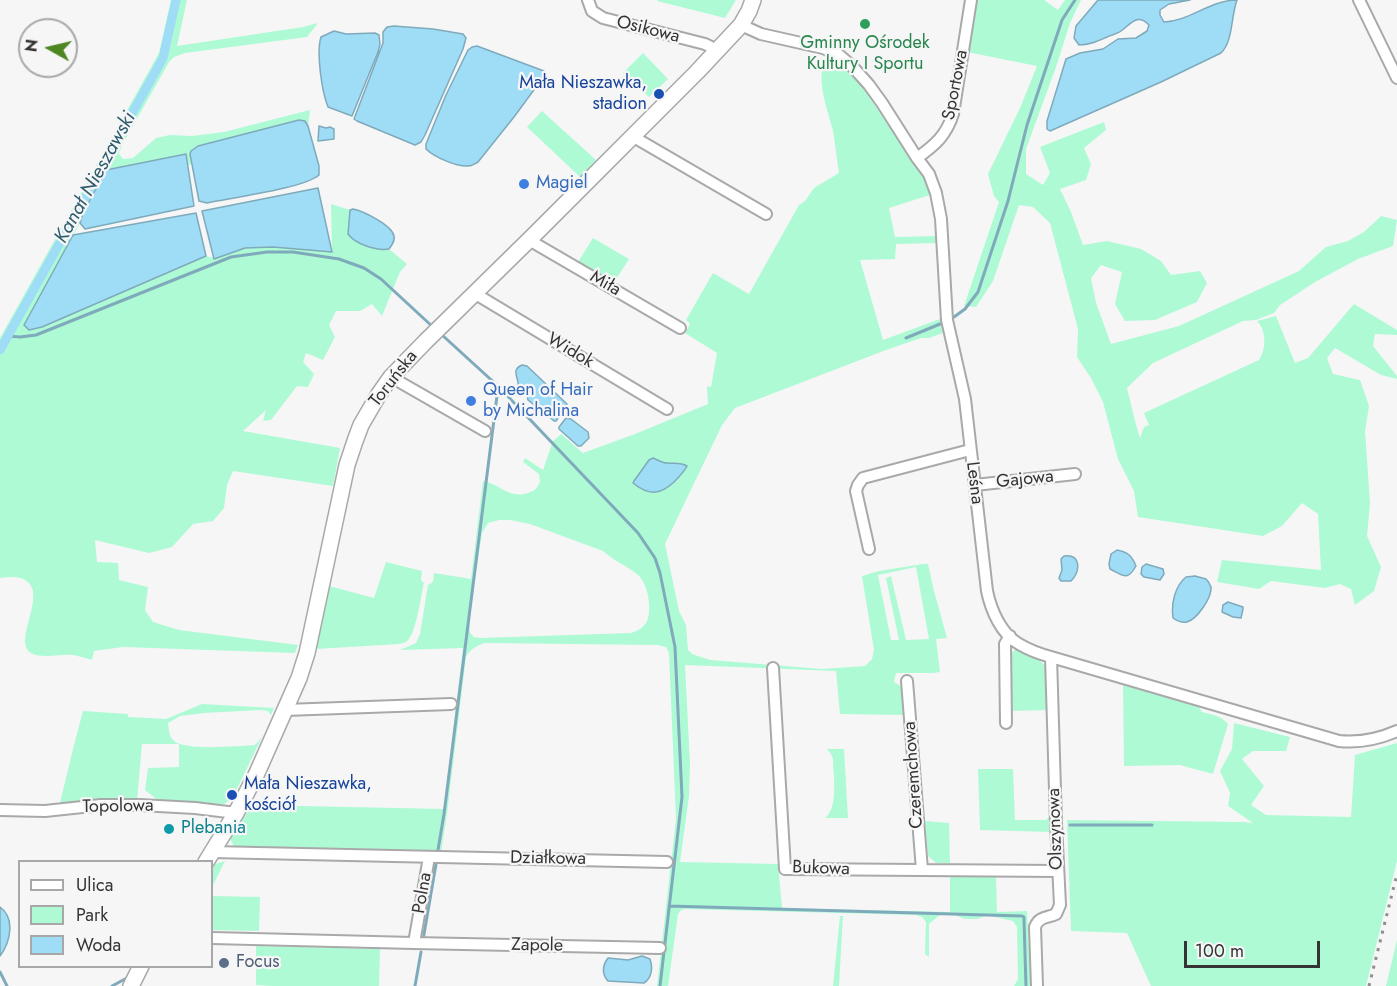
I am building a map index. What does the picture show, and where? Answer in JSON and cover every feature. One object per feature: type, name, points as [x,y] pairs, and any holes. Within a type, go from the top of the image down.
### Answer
[{"type":"main road","name":"Toruńska","points":[[209,857],[257,773],[307,653],[351,449],[370,409],[391,377],[741,25],[753,0]]},
{"type":"main road","points":[[131,986],[140,968]]},
{"type":"street","name":"Osikowa","points":[[588,0],[592,11],[603,18],[705,44],[717,50]]},
{"type":"street","name":"Sportowa","points":[[917,158],[935,145],[950,124],[971,0]]},
{"type":"street","points":[[1359,0],[1397,78]]},
{"type":"street","name":"Leśna","points":[[741,25],[761,34],[823,48],[838,54],[869,85],[929,174],[939,204],[947,321],[965,399],[988,598],[996,617],[1010,636],[1017,643],[1032,651],[1339,741],[1368,739],[1397,731]]},
{"type":"street","points":[[632,136],[766,214]]},
{"type":"street","name":"Miła","points":[[529,240],[680,328]]},
{"type":"street","name":"Widok","points":[[474,293],[667,409]]},
{"type":"street","points":[[391,377],[485,431]]},
{"type":"street","points":[[869,549],[856,491],[863,478],[970,450]]},
{"type":"street","name":"Gajowa","points":[[975,485],[1075,474]]},
{"type":"street","points":[[1006,723],[1005,644],[1010,636]]},
{"type":"street","name":"Olszynowa","points":[[1037,986],[1035,927],[1041,918],[1058,912],[1060,905],[1051,657]]},
{"type":"street","name":"Bukowa","points":[[773,668],[784,869],[1058,871]]},
{"type":"street","name":"Czeremchowa","points":[[907,681],[922,870]]},
{"type":"street","points":[[285,710],[452,704]]},
{"type":"street","name":"Topolowa","points":[[0,810],[45,811],[101,805],[140,805],[236,813]]},
{"type":"street","name":"Polna","points":[[209,857],[429,857],[414,943]]},
{"type":"street","name":"Działkowa","points":[[429,857],[668,862]]},
{"type":"street","points":[[213,938],[414,943]]},
{"type":"street","name":"Zapole","points":[[414,943],[660,948]]},
{"type":"green space","points":[[171,0],[187,0],[177,46],[318,23],[307,37],[185,53],[174,57],[122,145],[119,154],[123,159],[133,158],[156,138],[224,132],[310,110],[308,126],[305,121],[190,154],[192,164],[188,165],[186,154],[106,170],[80,223],[24,325],[206,256],[216,257],[258,247],[332,252],[331,204],[350,210],[348,234],[384,250],[389,249],[407,264],[400,272],[382,316],[372,304],[360,311],[336,311],[329,325],[335,337],[323,360],[306,353],[303,362],[314,374],[308,387],[297,386],[271,420],[263,421],[266,410],[243,431],[340,448],[333,486],[233,471],[227,485],[224,508],[213,521],[193,524],[172,547],[149,553],[95,540],[97,562],[118,563],[119,580],[148,587],[145,610],[153,622],[179,630],[298,645],[295,653],[123,647],[94,651],[92,660],[73,655],[35,655],[26,647],[25,638],[33,605],[31,585],[20,578],[0,578],[0,338],[159,53]]},
{"type":"green space","points":[[658,0],[736,0],[725,18]]},
{"type":"green space","points":[[975,0],[1044,0],[1058,10],[1065,0],[1081,0],[1070,23],[1026,149],[1026,174],[1043,185],[1050,173],[1040,147],[1104,122],[1106,130],[1084,148],[1091,164],[1086,180],[1060,189],[1083,245],[1107,241],[1141,249],[1161,261],[1171,275],[1200,271],[1207,283],[1197,302],[1155,320],[1125,321],[1115,304],[1122,272],[1101,265],[1091,278],[1096,303],[1111,344],[1179,326],[1299,271],[1326,247],[1348,241],[1364,232],[1381,216],[1397,220],[1393,246],[1358,259],[1315,282],[1280,305],[1274,313],[1256,320],[1243,321],[1153,363],[1127,388],[1140,438],[1144,427],[1149,425],[1144,413],[1259,360],[1264,340],[1263,330],[1257,321],[1276,316],[1295,363],[1308,358],[1354,304],[1397,330],[1397,335],[1375,334],[1373,346],[1397,379],[1381,375],[1335,348],[1327,358],[1333,374],[1360,380],[1369,406],[1365,431],[1370,503],[1367,536],[1381,567],[1374,591],[1355,605],[1351,589],[1340,584],[1325,588],[1271,581],[1259,589],[1217,582],[1222,560],[1321,570],[1318,514],[1302,503],[1282,526],[1263,536],[1138,517],[1134,491],[1118,459],[1103,402],[1077,357],[1078,329],[1050,223],[1033,207],[1019,205],[993,281],[976,307],[964,306],[999,202],[994,196],[988,174],[1020,108],[1037,66],[967,52]]},
{"type":"green space","points":[[643,53],[668,79],[649,97],[623,73]]},
{"type":"green space","points":[[825,63],[835,67],[844,66],[865,91],[933,194],[889,208],[895,237],[938,236],[938,243],[896,244],[895,259],[860,260],[883,340],[940,319],[943,333],[886,350],[735,408],[722,425],[665,544],[679,611],[686,625],[688,650],[692,654],[710,660],[822,669],[865,666],[872,659],[874,650],[862,576],[879,571],[928,564],[947,638],[936,639],[940,672],[896,673],[894,682],[902,687],[904,715],[840,714],[836,671],[685,665],[690,764],[689,796],[680,862],[778,864],[782,908],[950,912],[950,877],[996,877],[997,912],[1027,911],[1031,986],[1014,986],[1018,979],[1017,927],[1013,921],[987,915],[977,919],[965,919],[955,915],[941,914],[929,924],[929,957],[925,954],[926,922],[922,917],[916,915],[685,909],[678,914],[668,986],[657,986],[676,819],[669,653],[666,647],[658,645],[484,643],[472,650],[466,657],[441,852],[235,848],[230,839],[252,805],[444,809],[463,648],[400,650],[416,643],[420,634],[428,585],[433,582],[434,573],[471,579],[483,481],[511,493],[530,492],[540,482],[539,474],[523,462],[525,458],[543,470],[553,441],[561,434],[583,453],[708,404],[707,386],[711,387],[717,353],[685,333],[690,324],[686,320],[713,273],[749,294],[799,205],[805,201],[814,188],[839,173],[833,131],[822,87],[822,70]],"holes":[[[499,520],[530,524],[603,551],[634,572],[642,579],[647,591],[649,612],[646,623],[639,630],[631,633],[474,637],[470,633],[469,619],[482,533],[488,523]],[[916,567],[929,639],[906,640],[891,576],[886,578],[899,640],[891,640],[878,575]]]},
{"type":"green space","points":[[542,111],[596,160],[580,177],[527,127]]},
{"type":"green space","points":[[593,238],[629,259],[613,284],[578,262]]},
{"type":"green space","points":[[386,562],[422,571],[421,580],[424,583],[420,604],[408,640],[399,644],[316,649],[329,586],[374,598]]},
{"type":"green space","points":[[1020,649],[1034,656],[1048,668],[1049,710],[1010,711],[1009,655]]},
{"type":"green space","points":[[1123,685],[1199,707],[1202,712],[1225,721],[1228,724],[1213,774],[1180,765],[1124,766]]},
{"type":"green space","points":[[202,704],[274,708],[271,715],[268,711],[260,710],[204,713],[180,716],[168,723],[172,739],[189,746],[255,745],[262,737],[232,799],[219,807],[159,801],[145,790],[148,768],[179,767],[179,744],[142,744],[137,801],[59,807],[83,711],[166,719]]},
{"type":"green space","points":[[1234,723],[1290,737],[1286,751],[1253,751],[1242,759],[1264,786],[1251,805],[1266,815],[1351,817],[1355,755],[1397,743],[1397,861],[1366,986],[1151,986],[1127,933],[1071,931],[1067,820],[1253,823],[1228,806],[1230,793],[1220,771],[1232,749]]},
{"type":"green space","points":[[827,749],[844,749],[848,818],[825,818],[834,799],[833,759]]},
{"type":"green space","points":[[978,769],[1013,769],[1015,820],[1046,820],[1051,815],[1051,832],[980,830]]},
{"type":"green space","points":[[925,821],[949,823],[950,863],[936,863],[928,856]]},
{"type":"green space","points":[[225,861],[213,885],[213,868],[215,864]]},
{"type":"green space","points":[[213,896],[260,897],[259,931],[213,930]]},
{"type":"green space","points":[[840,916],[843,916],[839,986],[833,986]]},
{"type":"green space","points":[[1397,940],[1397,986],[1386,986]]},
{"type":"green space","points":[[256,946],[380,949],[379,986],[256,985]]},
{"type":"water","points":[[1098,0],[1190,0],[1169,4],[1160,10],[1164,22],[1183,18],[1218,3],[1237,0],[1230,36],[1221,53],[1050,131],[1047,129],[1047,121],[1066,59],[1080,53],[1103,49],[1118,39],[1136,38],[1147,31],[1149,25],[1145,21],[1137,20],[1118,33],[1079,45],[1074,38],[1076,26]]},
{"type":"water","points":[[387,27],[463,34],[466,38],[425,135],[421,142],[415,145],[354,119],[383,43],[383,32]]},
{"type":"water","points":[[334,31],[346,34],[375,33],[379,35],[378,52],[352,116],[328,107],[324,92],[319,62],[321,37]]},
{"type":"water","points":[[477,46],[544,71],[542,79],[478,162],[471,166],[463,166],[434,155],[426,149],[426,144],[468,50]]},
{"type":"water","points":[[299,120],[305,121],[308,126],[319,166],[319,175],[299,184],[266,192],[207,203],[199,201],[191,151],[198,146]]},
{"type":"water","points":[[319,126],[334,129],[334,139],[318,141]]},
{"type":"water","points":[[186,154],[194,206],[85,229],[80,223],[106,170]]},
{"type":"water","points":[[318,188],[332,252],[273,247],[245,248],[214,259],[202,211]]},
{"type":"water","points":[[353,209],[377,219],[388,227],[394,236],[389,249],[366,246],[351,238],[348,234],[350,210]]},
{"type":"water","points":[[196,213],[206,256],[42,327],[29,330],[24,325],[73,235]]},
{"type":"water","points":[[522,365],[527,366],[567,404],[556,421],[528,400],[526,391],[519,389],[516,372],[517,368]]},
{"type":"water","points":[[566,418],[571,419],[588,432],[589,438],[581,446],[578,446],[559,429]]},
{"type":"water","points":[[653,458],[663,463],[687,466],[669,486],[659,491],[649,492],[633,483],[649,460]]},
{"type":"water","points":[[1117,550],[1129,555],[1136,566],[1127,576],[1110,569],[1111,554]]},
{"type":"water","points":[[1064,556],[1074,558],[1078,564],[1071,581],[1061,581],[1059,578],[1062,570],[1061,559]]},
{"type":"water","points":[[1146,564],[1163,569],[1164,574],[1160,580],[1144,577],[1141,574],[1142,567]]},
{"type":"water","points":[[1195,576],[1209,582],[1211,592],[1195,617],[1187,622],[1180,622],[1173,618],[1175,595],[1179,585],[1186,577]]},
{"type":"water","points":[[1228,602],[1243,607],[1241,618],[1222,612],[1223,605]]},
{"type":"water","points":[[0,907],[8,917],[10,931],[4,951],[0,956]]},
{"type":"water","points":[[642,956],[650,959],[651,972],[647,981],[644,983],[608,981],[604,967],[608,958],[628,960]]},
{"type":"waterway","name":"Kanał Nieszawski","points":[[0,350],[163,58],[176,0]]},
{"type":"waterway","points":[[954,317],[965,309],[978,292],[1008,201],[1027,125],[1062,20],[1075,0]]},
{"type":"waterway","points":[[8,336],[36,335],[231,257],[267,252],[293,252],[339,259],[364,268],[381,279],[434,328]]},
{"type":"waterway","points":[[906,338],[940,324]]},
{"type":"waterway","points":[[441,334],[499,387],[638,533],[655,558],[675,647],[682,797],[660,986]]},
{"type":"waterway","points":[[438,850],[498,388]]},
{"type":"waterway","points":[[1070,825],[1152,825]]},
{"type":"waterway","points":[[423,940],[436,864]]},
{"type":"waterway","points":[[669,906],[1022,916],[1024,917],[1026,986]]},
{"type":"waterway","points":[[415,986],[421,952]]},
{"type":"waterway","points":[[0,972],[7,986]]},
{"type":"waterway","points":[[112,986],[125,979]]},
{"type":"railway","points":[[1369,986],[1397,874]]},
{"type":"place","name":"Gminny Ośrodek Kultury I Sportu","points":[[865,24]]},
{"type":"place","name":"Mała Nieszawka, stadion","points":[[659,94]]},
{"type":"place","name":"Magiel","points":[[524,184]]},
{"type":"place","name":"Queen of Hair by Michalina","points":[[471,401]]},
{"type":"place","name":"Mała Nieszawka, kościół","points":[[232,795]]},
{"type":"place","name":"Plebania","points":[[169,829]]},
{"type":"place","name":"Focus","points":[[224,963]]}]
